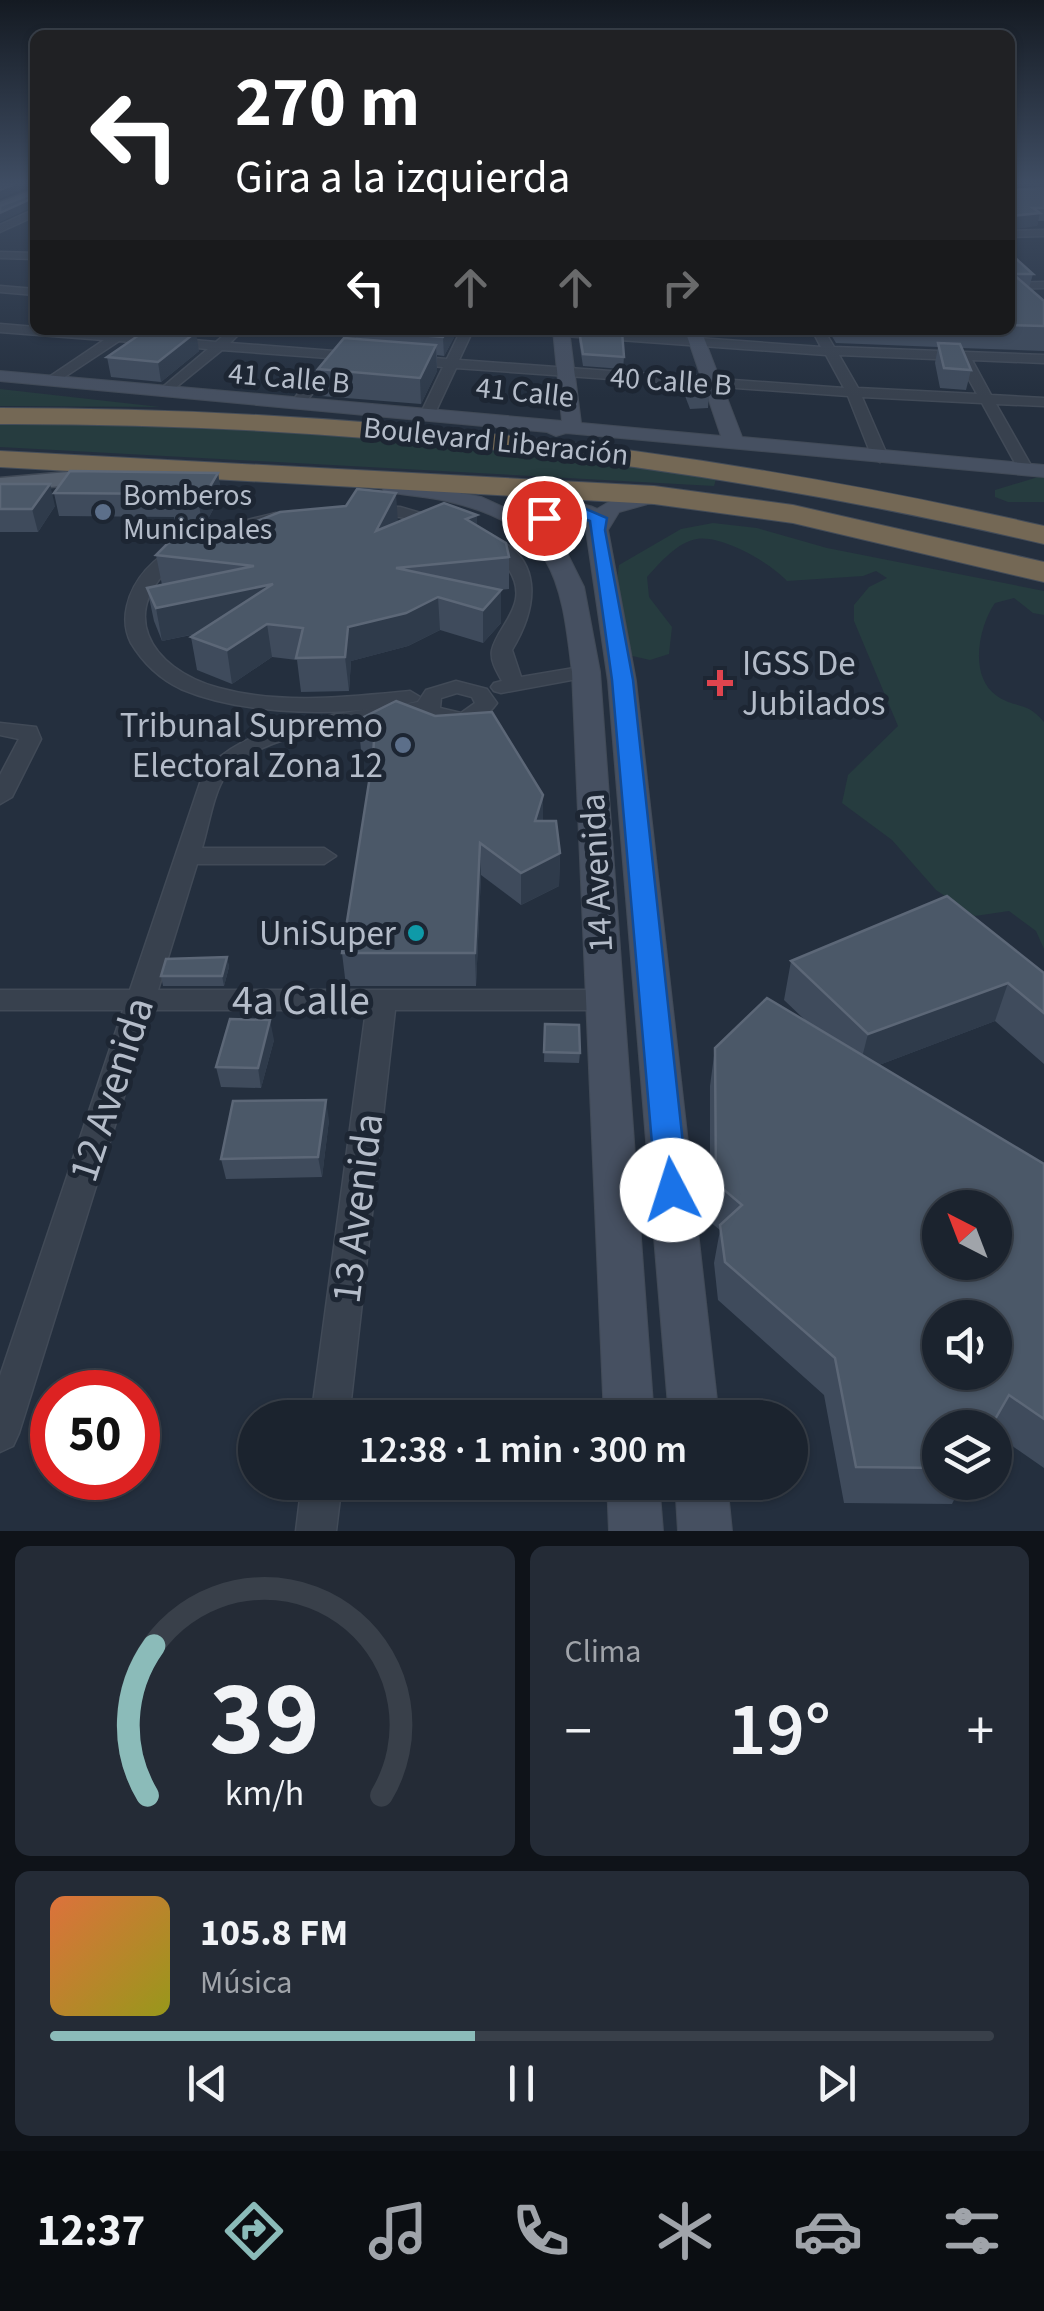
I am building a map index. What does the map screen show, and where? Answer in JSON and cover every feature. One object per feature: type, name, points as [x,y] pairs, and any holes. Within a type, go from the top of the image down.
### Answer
[{"type":"highway","name":"Boulevard Liberación","points":[[0,412],[335,425],[611,452],[760,474],[902,501],[1044,535]]},
{"type":"highway","points":[[294,477],[338,466],[365,450],[365,441],[335,425]]},
{"type":"highway","name":"Boulevard Liberación","points":[[0,460],[654,494],[794,514],[1044,572]]},
{"type":"highway","points":[[760,474],[829,479],[1044,522]]},
{"type":"main road","points":[[562,335],[572,426]]},
{"type":"main road","points":[[695,336],[734,444]]},
{"type":"main road","name":"41 Calle","points":[[0,379],[298,401],[1034,470]]},
{"type":"main road","name":"41 Calle B","points":[[0,379],[540,430],[572,426]]},
{"type":"main road","points":[[0,485],[78,476],[189,472]]},
{"type":"main road","name":"14 Avenida","points":[[355,480],[477,502],[510,516],[550,544],[572,587],[586,672],[628,1400]]},
{"type":"main road","points":[[550,544],[542,525],[550,513],[580,509],[599,518],[616,504],[654,494]]},
{"type":"main road","name":"14 Avenida","points":[[599,518],[597,530],[622,680],[692,1400]]},
{"type":"main road","points":[[634,1500],[636,1531]]},
{"type":"main road","points":[[702,1500],[705,1531]]},
{"type":"street","points":[[1015,274],[1030,291]]},
{"type":"street","points":[[1015,287],[1030,291],[1044,285]]},
{"type":"street","points":[[0,289],[30,292]]},
{"type":"street","points":[[4,331],[30,318]]},
{"type":"street","points":[[4,331],[30,332]]},
{"type":"street","points":[[54,380],[121,335]]},
{"type":"street","points":[[130,335],[377,358]]},
{"type":"street","points":[[169,390],[231,335]]},
{"type":"street","points":[[298,401],[354,335]]},
{"type":"street","points":[[428,413],[465,335]]},
{"type":"street","points":[[668,335],[828,351],[1044,360]]},
{"type":"street","points":[[820,335],[854,393],[880,457]]},
{"type":"street","points":[[964,358],[1034,470]]},
{"type":"street","name":"40 Calle B","points":[[396,359],[714,385],[1044,402]]},
{"type":"street","points":[[344,510],[400,512],[450,523],[491,541],[518,566],[528,596],[501,657],[514,684]]},
{"type":"street","points":[[287,515],[232,529],[176,554],[151,576],[133,608],[135,640],[162,670],[210,692],[351,712],[430,701],[456,687],[480,693],[586,672]]},
{"type":"street","points":[[430,701],[445,719],[473,716],[484,708],[480,693]]},
{"type":"street","name":"12 Avenida","points":[[0,1434],[214,774],[235,752],[271,736],[351,712]]},
{"type":"street","points":[[0,729],[28,732],[30,740],[0,797]]},
{"type":"street","points":[[186,856],[324,856]]},
{"type":"street","name":"13 Avenida","points":[[332,1400],[382,999]]},
{"type":"street","name":"4a Calle","points":[[0,1000],[603,1000]]},
{"type":"street","points":[[316,1531],[320,1500]]},
{"type":"green space","points":[[0,389],[160,407],[0,406]]},
{"type":"green space","points":[[0,422],[172,422],[533,450],[716,479],[714,486],[0,447]]},
{"type":"green space","points":[[1044,478],[1044,502],[1008,502],[995,497],[995,490]]},
{"type":"green space","points":[[713,523],[757,528],[827,548],[1044,591],[1044,615],[1033,613],[1014,598],[995,603],[984,624],[979,664],[988,687],[997,696],[1027,708],[1044,722],[1044,949],[1036,931],[1009,911],[975,916],[936,890],[892,840],[842,803],[848,775],[898,726],[854,621],[854,605],[869,587],[887,578],[876,571],[863,576],[787,581],[732,546],[707,539],[690,541],[669,554],[647,577],[649,597],[672,627],[669,654],[650,660],[628,655],[615,594],[619,565],[681,529]]},
{"type":"building","points":[[1015,258],[1033,274],[1015,274]]},
{"type":"building","points":[[1015,276],[1044,301],[1044,326],[1015,325]]},
{"type":"building","points":[[139,335],[192,335],[158,362],[107,357]]},
{"type":"building","points":[[580,335],[622,335],[624,357],[583,354]]},
{"type":"building","points":[[344,338],[436,345],[420,378],[318,369]]},
{"type":"building","points":[[938,343],[960,344],[971,370],[944,368]]},
{"type":"building","points":[[683,374],[702,376],[709,394],[691,395]]},
{"type":"building","points":[[70,471],[218,473],[199,505],[172,505],[178,494],[54,493]]},
{"type":"building","points":[[0,484],[50,484],[32,509],[0,509]]},
{"type":"building","points":[[357,489],[396,493],[376,531],[444,503],[477,515],[466,519],[506,543],[509,557],[396,568],[501,590],[483,610],[438,597],[406,613],[348,627],[345,657],[296,658],[303,628],[267,624],[227,650],[191,637],[273,584],[156,608],[147,588],[254,566],[156,555],[174,537],[209,540],[280,512],[346,506]]},
{"type":"building","points":[[396,701],[435,716],[492,712],[543,795],[535,821],[556,821],[560,853],[521,873],[480,843],[475,953],[342,953],[373,757],[374,740],[358,720]]},
{"type":"building","points":[[947,896],[1044,973],[1044,1013],[1008,983],[868,1034],[791,961]]},
{"type":"building","points":[[227,957],[222,976],[161,976],[166,959]]},
{"type":"building","points":[[767,998],[1044,1164],[1044,1419],[1009,1395],[1000,1410],[922,1410],[922,1468],[856,1467],[835,1358],[725,1262],[720,1225],[742,1205],[716,1183],[715,1048]]},
{"type":"building","points":[[230,1019],[270,1020],[258,1068],[216,1067]]},
{"type":"building","points":[[545,1024],[579,1025],[580,1053],[544,1052]]},
{"type":"building","points":[[326,1100],[318,1157],[221,1159],[233,1101]]},
{"type":"place","name":"Bomberos Municipales","points":[[103,512]]},
{"type":"place","name":"IGSS De Jubilados","points":[[720,683]]},
{"type":"place","name":"Tribunal Supremo Electoral Zona 12","points":[[403,745]]},
{"type":"place","name":"UniSuper","points":[[416,933]]},
{"type":"route","points":[[544,518],[572,508],[599,518],[597,530],[622,680],[672,1190]]}]
